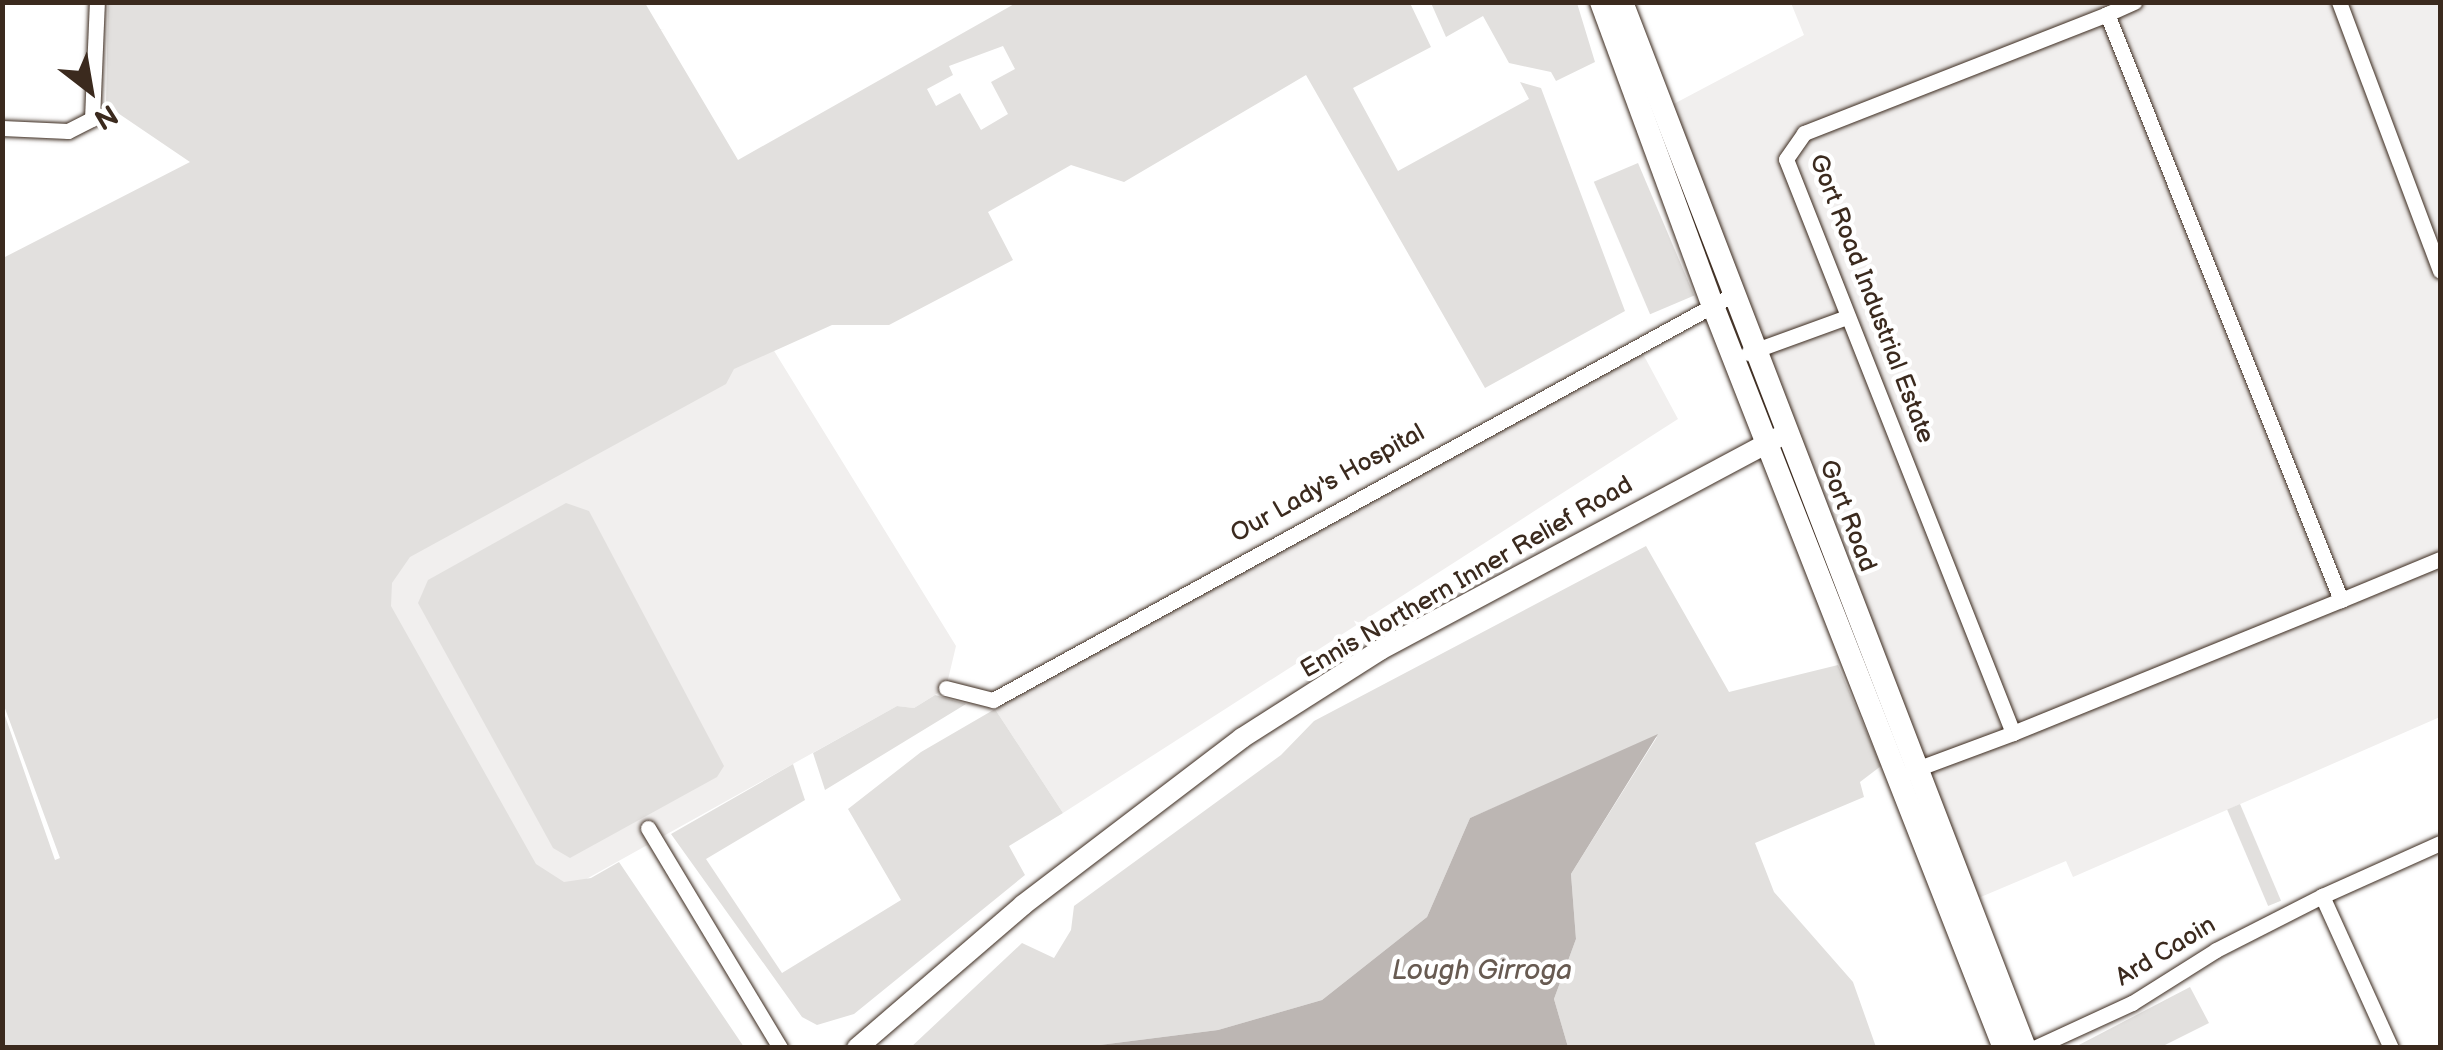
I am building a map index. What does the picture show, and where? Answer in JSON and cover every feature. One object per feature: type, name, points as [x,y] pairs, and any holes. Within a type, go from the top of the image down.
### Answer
[{"type":"main road","name":"Gort Road","points":[[1601,2],[1907,772],[2025,1048]]},
{"type":"main road","name":"Gort Road","points":[[1622,2],[1722,300],[1743,323],[1744,355],[1764,378],[1776,438]]},
{"type":"main road","name":"Gort Road","points":[[1907,772],[2004,1048]]},
{"type":"street","points":[[2,128],[83,127],[96,104],[97,2]]},
{"type":"street","name":"Gort Road Industrial Estate","points":[[2013,733],[1786,159],[1804,133],[2134,2]]},
{"type":"street","points":[[2339,2],[2440,270]]},
{"type":"street","points":[[2108,14],[2341,600]]},
{"type":"street","name":"Our Lady's Hospital","points":[[946,688],[993,700],[1722,300]]},
{"type":"street","points":[[1744,355],[1847,317]]},
{"type":"street","points":[[1743,323],[1781,340]]},
{"type":"street","points":[[1764,378],[1781,340]]},
{"type":"street","name":"Ennis Northern Inner Relief Road","points":[[857,1048],[1023,905],[1242,738],[1380,650],[1776,438]]},
{"type":"street","points":[[1907,772],[2013,733],[2440,559]]},
{"type":"street","points":[[648,828],[780,1048]]},
{"type":"street","name":"Ard Caoin","points":[[2034,1048],[2132,1004],[2216,950],[2322,896],[2440,844]]},
{"type":"street","points":[[2322,896],[2391,1048]]},
{"type":"shaded area","points":[[108,3],[645,3],[738,160],[1016,3],[1410,3],[1431,47],[1353,88],[1398,171],[1529,99],[1520,82],[1541,88],[1625,311],[1485,388],[1306,75],[1124,182],[1071,165],[988,212],[1013,260],[889,325],[832,325],[734,369],[726,384],[410,557],[392,583],[391,606],[536,864],[564,882],[591,878],[619,862],[744,1047],[3,1047],[3,710],[55,860],[60,858],[3,703],[3,258],[190,162],[106,105]],"holes":[[[1003,46],[1015,69],[991,82],[1008,114],[981,130],[960,93],[936,106],[927,89],[953,75],[949,66]]]},
{"type":"shaded area","points":[[1431,3],[1577,3],[1595,62],[1556,81],[1551,72],[1509,63],[1483,16],[1446,37]]},
{"type":"shaded area","points":[[1791,3],[2440,3],[2440,717],[2073,877],[2066,861],[1976,899],[1668,107],[1804,35]]},
{"type":"shaded area","points":[[1638,163],[1694,296],[1650,314],[1594,182]]},
{"type":"shaded area","points":[[768,341],[956,646],[946,688],[914,708],[897,706],[554,897],[357,574]]},
{"type":"shaded area","points":[[1643,354],[1678,419],[1063,813],[995,709],[1579,381]]},
{"type":"shaded area","points":[[566,503],[589,511],[724,766],[717,777],[570,858],[553,848],[418,603],[428,580]]},
{"type":"shaded area","points":[[1646,546],[1729,692],[1838,665],[1881,766],[1860,782],[1864,797],[1755,843],[1774,892],[1853,982],[1876,1047],[1568,1047],[1554,999],[1576,939],[1571,874],[1657,737],[1470,818],[1427,917],[1322,1000],[1218,1030],[1084,1047],[910,1048],[1022,943],[1054,958],[1071,930],[1074,906],[1281,755],[1314,721]]},
{"type":"shaded area","points":[[935,695],[966,704],[825,790],[813,753],[897,706],[914,708]]},
{"type":"shaded area","points":[[995,709],[1063,813],[1009,846],[1025,875],[854,1014],[817,1025],[802,1017],[671,834],[793,764],[805,800],[706,859],[782,973],[901,900],[848,809],[921,752]]},
{"type":"shaded area","points":[[2240,804],[2281,901],[2268,906],[2227,809]]},
{"type":"shaded area","points":[[2190,987],[2209,1023],[2161,1047],[2075,1047]]},
{"type":"water","name":"Lough Girroga","points":[[1658,734],[1571,874],[1576,939],[1554,999],[1568,1047],[1084,1047],[1218,1030],[1322,1000],[1427,917],[1470,818]]}]
